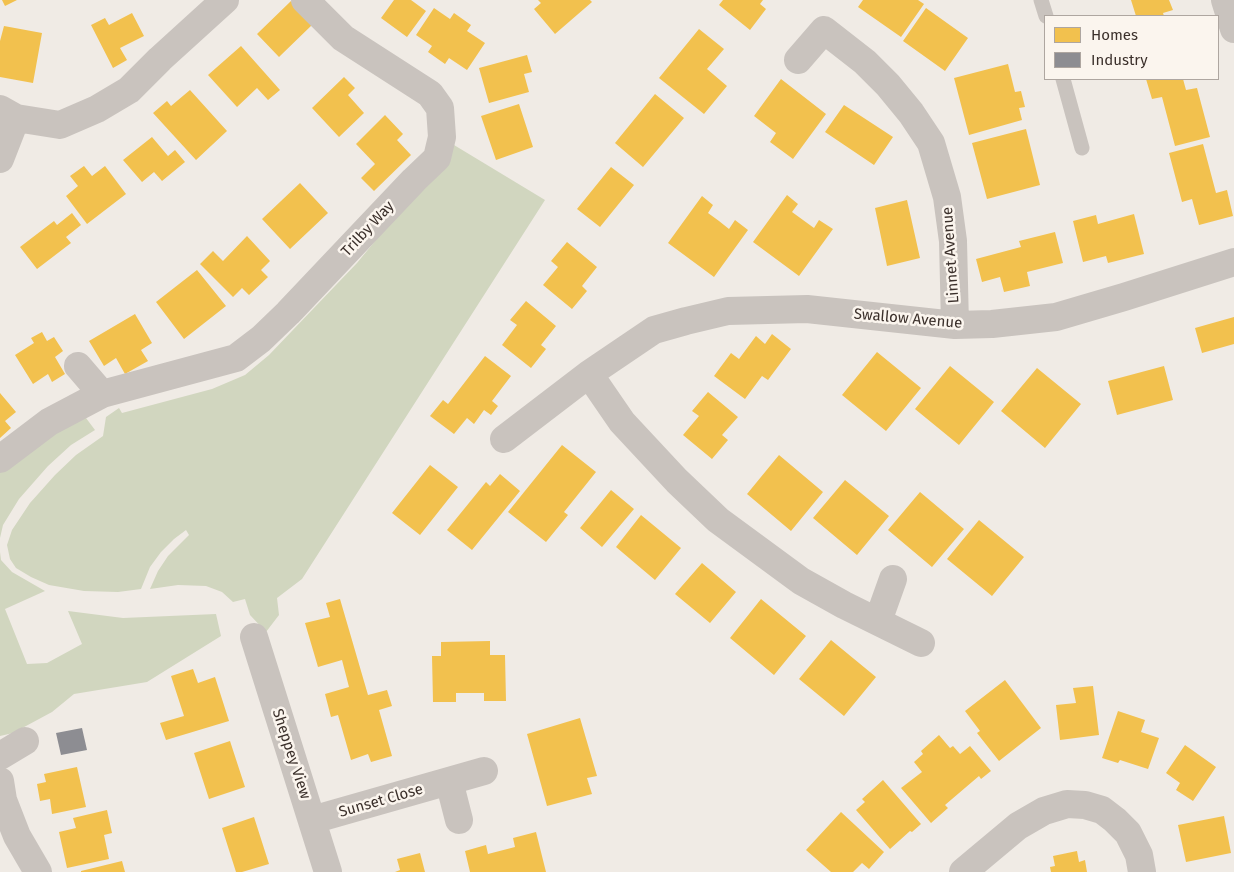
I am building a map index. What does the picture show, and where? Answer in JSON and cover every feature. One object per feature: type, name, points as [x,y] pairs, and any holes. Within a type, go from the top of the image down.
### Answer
[{"type":"street","points":[[0,159],[8,114],[60,125],[97,109],[129,90],[225,0]]},
{"type":"street","name":"Trilby Way","points":[[0,459],[49,422],[102,394],[236,358],[261,339],[288,313],[437,158],[442,137],[440,108],[430,94],[344,38],[305,0]]},
{"type":"street","points":[[1225,0],[1234,29]]},
{"type":"street","name":"Linnet Avenue","points":[[798,60],[824,30],[865,62],[888,85],[931,142],[947,197],[953,241],[955,325]]},
{"type":"street","name":"Swallow Avenue","points":[[504,439],[590,374],[654,330],[686,320],[728,311],[807,310],[955,325],[992,324],[1056,317],[1124,298],[1234,262]]},
{"type":"street","points":[[78,366],[102,394]]},
{"type":"street","points":[[590,374],[622,422],[677,481],[718,520],[801,581],[844,605],[921,643]]},
{"type":"street","points":[[878,621],[893,579]]},
{"type":"street","name":"Sheppey View","points":[[254,637],[328,872]]},
{"type":"street","points":[[0,756],[25,741]]},
{"type":"street","name":"Sunset Close","points":[[312,820],[484,771]]},
{"type":"street","points":[[0,780],[3,800],[17,836],[38,872]]},
{"type":"street","points":[[449,781],[459,820]]},
{"type":"street","points":[[963,872],[1018,826],[1044,811],[1067,804],[1085,805],[1102,810],[1115,820],[1128,833],[1139,855],[1142,872]]},
{"type":"lane","points":[[1041,0],[1046,15]]},
{"type":"lane","points":[[1063,80],[1082,148]]},
{"type":"green space","points":[[454,145],[545,200],[302,579],[277,598],[279,615],[266,632],[250,615],[245,599],[233,602],[222,592],[206,586],[178,585],[150,589],[158,571],[168,556],[189,535],[186,530],[161,552],[150,567],[141,589],[118,592],[84,591],[49,585],[16,568],[10,559],[7,545],[12,530],[30,503],[55,475],[76,455],[103,436],[106,417],[119,408],[122,413],[212,389],[245,375],[269,355],[357,263]]},
{"type":"green space","points":[[80,410],[95,430],[71,445],[48,466],[19,499],[3,525],[0,538],[0,467]]},
{"type":"green space","points":[[0,552],[1,560],[12,572],[45,591],[5,609],[27,664],[47,663],[82,644],[68,611],[123,618],[216,614],[221,636],[147,682],[74,694],[52,712],[13,733],[0,736]]},
{"type":"building: Homes","points":[[2,0],[17,0],[5,6]]},
{"type":"building: Homes","points":[[394,0],[411,0],[426,11],[407,37],[381,18]]},
{"type":"building: Homes","points":[[538,0],[590,0],[592,2],[555,34],[534,9],[541,3]]},
{"type":"building: Homes","points":[[723,0],[763,0],[760,4],[766,9],[750,30],[719,5]]},
{"type":"building: Homes","points":[[863,0],[918,0],[924,4],[901,37],[858,7]]},
{"type":"building: Homes","points":[[1131,0],[1169,0],[1173,10],[1163,13],[1164,15],[1136,15]]},
{"type":"building: Homes","points":[[291,1],[313,24],[279,57],[257,34]]},
{"type":"building: Homes","points":[[434,8],[450,19],[454,13],[471,25],[467,31],[485,43],[467,70],[449,58],[445,64],[428,52],[432,46],[416,35]]},
{"type":"building: Homes","points":[[926,8],[968,38],[945,71],[903,41]]},
{"type":"building: Homes","points":[[132,13],[144,36],[120,48],[127,60],[113,68],[91,25],[105,18],[109,25]]},
{"type":"building: Homes","points":[[4,26],[42,33],[33,83],[0,77],[0,41]]},
{"type":"building: Homes","points":[[699,29],[724,49],[707,69],[727,86],[704,114],[659,78]]},
{"type":"building: Homes","points":[[241,46],[280,90],[268,100],[257,88],[237,107],[208,75]]},
{"type":"building: Homes","points":[[527,55],[532,72],[524,74],[529,92],[489,103],[479,68]]},
{"type":"building: Homes","points":[[1008,64],[1015,92],[1021,91],[1025,107],[1019,108],[1022,120],[969,135],[954,78]]},
{"type":"building: Homes","points":[[344,77],[355,88],[348,95],[364,113],[339,137],[312,108]]},
{"type":"building: Homes","points":[[781,79],[826,114],[793,159],[770,142],[776,133],[754,116]]},
{"type":"building: Homes","points":[[1146,80],[1183,80],[1186,90],[1197,88],[1210,137],[1175,146],[1162,97],[1152,99]]},
{"type":"building: Homes","points":[[190,90],[227,131],[196,160],[153,113],[167,101],[171,106]]},
{"type":"building: Homes","points":[[655,94],[684,118],[643,167],[615,143]]},
{"type":"building: Homes","points":[[519,104],[533,147],[496,160],[481,116]]},
{"type":"building: Homes","points":[[844,105],[893,137],[874,165],[825,132]]},
{"type":"building: Homes","points":[[385,115],[403,134],[397,140],[411,155],[374,191],[361,178],[375,164],[356,144]]},
{"type":"building: Homes","points":[[1026,129],[1040,185],[987,199],[972,143]]},
{"type":"building: Homes","points":[[152,137],[168,156],[175,150],[185,162],[162,181],[154,172],[142,182],[123,160]]},
{"type":"building: Homes","points":[[1203,144],[1216,193],[1227,190],[1233,216],[1199,225],[1192,199],[1182,202],[1169,153]]},
{"type":"building: Homes","points":[[84,166],[92,176],[105,166],[126,194],[87,224],[66,196],[78,186],[70,176]]},
{"type":"building: Homes","points":[[611,167],[634,185],[600,227],[577,209]]},
{"type":"building: Homes","points":[[300,183],[328,213],[290,249],[262,219]]},
{"type":"building: Homes","points":[[787,195],[798,204],[792,212],[814,228],[819,220],[833,229],[799,276],[753,242]]},
{"type":"building: Homes","points":[[702,196],[713,205],[708,213],[729,229],[735,220],[748,230],[714,277],[668,243]]},
{"type":"building: Homes","points":[[907,200],[920,258],[887,266],[875,208]]},
{"type":"building: Homes","points":[[72,213],[81,225],[66,237],[71,243],[37,269],[20,247],[54,221],[57,225]]},
{"type":"building: Homes","points":[[1134,214],[1144,254],[1108,263],[1106,256],[1083,262],[1073,221],[1096,215],[1098,224]]},
{"type":"building: Homes","points":[[1055,232],[1063,263],[1027,272],[1030,286],[1004,292],[1000,277],[982,282],[976,259],[1021,247],[1019,241]]},
{"type":"building: Homes","points":[[247,236],[270,261],[261,270],[268,277],[249,295],[242,288],[233,297],[200,264],[213,251],[223,261]]},
{"type":"building: Homes","points":[[567,242],[597,267],[582,286],[587,291],[572,309],[543,285],[558,267],[551,261]]},
{"type":"building: Homes","points":[[197,270],[226,306],[184,339],[156,302]]},
{"type":"building: Homes","points":[[526,301],[556,326],[541,345],[546,349],[531,368],[502,345],[517,325],[510,320]]},
{"type":"building: Homes","points":[[135,314],[152,343],[141,350],[148,361],[125,374],[116,358],[104,366],[89,341]]},
{"type":"building: Homes","points":[[1234,317],[1234,344],[1202,353],[1195,328]]},
{"type":"building: Homes","points":[[42,332],[47,341],[54,337],[63,351],[55,357],[65,374],[52,382],[48,374],[33,384],[15,355],[34,343],[31,338]]},
{"type":"building: Homes","points":[[772,334],[791,349],[768,380],[762,376],[745,399],[714,376],[731,353],[739,359],[756,336],[765,344]]},
{"type":"building: Homes","points":[[877,352],[921,388],[886,431],[842,395]]},
{"type":"building: Homes","points":[[485,356],[511,376],[492,401],[498,406],[491,415],[484,410],[474,424],[467,418],[454,434],[430,416],[443,400],[448,404]]},
{"type":"building: Homes","points":[[950,366],[994,402],[959,445],[915,409]]},
{"type":"building: Homes","points":[[1164,366],[1173,400],[1117,415],[1108,381]]},
{"type":"building: Homes","points":[[1037,368],[1081,404],[1045,448],[1001,411]]},
{"type":"building: Homes","points":[[708,392],[738,417],[722,435],[728,440],[712,459],[683,435],[699,416],[692,411]]},
{"type":"building: Homes","points":[[0,393],[16,412],[5,421],[11,428],[0,438]]},
{"type":"building: Homes","points":[[562,445],[596,472],[564,512],[568,515],[546,542],[508,512]]},
{"type":"building: Homes","points":[[779,455],[823,492],[791,531],[747,494]]},
{"type":"building: Homes","points":[[430,465],[458,487],[420,535],[392,513]]},
{"type":"building: Homes","points":[[500,474],[520,491],[472,550],[447,530],[486,482],[490,486]]},
{"type":"building: Homes","points":[[845,480],[889,516],[857,555],[813,518]]},
{"type":"building: Homes","points":[[611,490],[634,509],[602,547],[580,528]]},
{"type":"building: Homes","points":[[920,492],[964,529],[932,567],[888,530]]},
{"type":"building: Homes","points":[[641,515],[681,548],[655,580],[616,547]]},
{"type":"building: Homes","points":[[979,520],[1024,557],[992,596],[947,559]]},
{"type":"building: Homes","points":[[702,563],[736,592],[710,623],[675,594]]},
{"type":"building: Homes","points":[[340,599],[368,695],[387,690],[392,706],[379,710],[392,756],[371,762],[368,754],[351,760],[338,715],[331,717],[325,694],[349,687],[342,660],[318,667],[305,623],[330,617],[326,603]]},
{"type":"building: Homes","points":[[761,599],[806,636],[774,675],[730,638]]},
{"type":"building: Homes","points":[[831,640],[876,677],[844,716],[799,679]]},
{"type":"building: Homes","points":[[490,641],[490,655],[505,655],[506,701],[484,701],[484,693],[456,693],[456,702],[433,702],[432,656],[441,656],[441,642]]},
{"type":"building: Homes","points":[[193,669],[198,683],[215,677],[229,721],[166,740],[160,723],[184,716],[171,676]]},
{"type":"building: Homes","points":[[1005,680],[1041,728],[999,761],[977,733],[980,731],[965,711]]},
{"type":"building: Homes","points":[[1093,686],[1099,735],[1060,740],[1056,705],[1076,703],[1073,688]]},
{"type":"building: Homes","points":[[1118,711],[1145,720],[1141,732],[1159,738],[1148,769],[1120,760],[1118,763],[1102,758]]},
{"type":"building: Homes","points":[[580,718],[597,776],[587,778],[592,794],[547,806],[527,734]]},
{"type":"building: Homes","points":[[939,735],[950,748],[953,746],[960,754],[970,746],[991,771],[981,779],[979,776],[945,805],[948,808],[931,823],[901,788],[922,772],[914,762],[923,754],[921,751]]},
{"type":"building: Homes","points":[[230,741],[245,787],[209,799],[194,753]]},
{"type":"building: Homes","points":[[1185,745],[1216,767],[1193,801],[1176,790],[1180,783],[1166,773]]},
{"type":"building: Homes","points":[[77,767],[86,807],[52,814],[50,799],[40,801],[37,784],[46,782],[44,774]]},
{"type":"building: Homes","points":[[883,780],[921,824],[890,849],[856,810],[865,802],[862,799]]},
{"type":"building: Homes","points":[[107,810],[112,833],[104,835],[109,859],[67,868],[59,832],[76,828],[73,818]]},
{"type":"building: Homes","points":[[841,812],[884,852],[869,869],[862,863],[853,872],[831,872],[806,850]]},
{"type":"building: Homes","points":[[1224,816],[1231,853],[1186,862],[1178,825]]},
{"type":"building: Homes","points":[[254,817],[269,864],[236,872],[222,828]]},
{"type":"building: Homes","points":[[536,832],[546,872],[470,872],[465,851],[486,845],[488,854],[515,847],[513,838]]},
{"type":"building: Homes","points":[[1077,851],[1079,862],[1085,860],[1087,872],[1051,872],[1050,867],[1055,866],[1053,856]]},
{"type":"building: Homes","points":[[420,853],[425,872],[395,872],[400,870],[397,859]]},
{"type":"building: Homes","points":[[122,861],[125,872],[81,872],[81,871]]},
{"type":"building: Industry","points":[[82,728],[87,750],[61,755],[56,733]]}]
